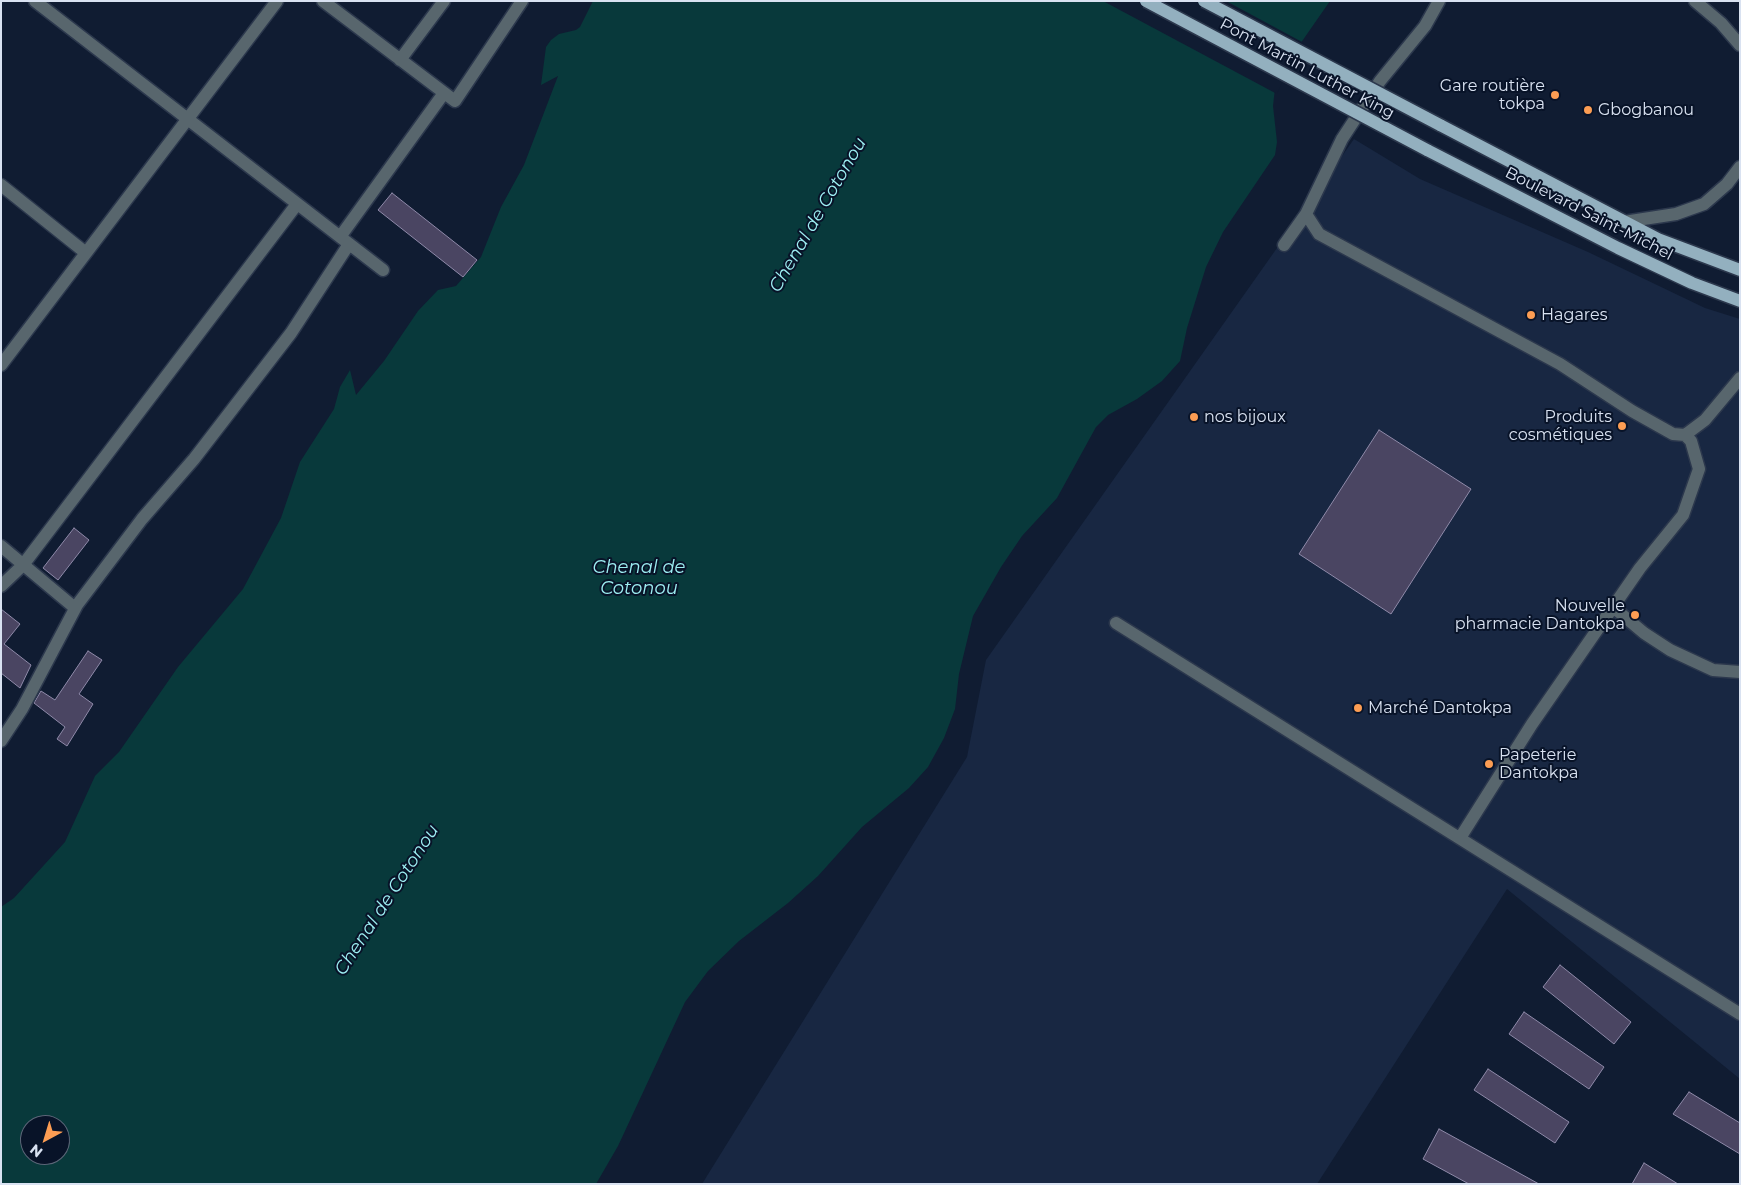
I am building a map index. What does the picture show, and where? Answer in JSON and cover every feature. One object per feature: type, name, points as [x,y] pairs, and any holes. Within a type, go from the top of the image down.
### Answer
[{"type":"main road","name":"Pont Martin Luther King","points":[[1146,1],[1427,150]]},
{"type":"main road","name":"Pont Martin Luther King","points":[[1204,1],[1440,125]]},
{"type":"main road","name":"Boulevard Saint-Michel","points":[[1440,125],[1658,239],[1740,270]]},
{"type":"main road","name":"Boulevard Saint-Michel","points":[[1427,150],[1618,248],[1692,283],[1740,302]]},
{"type":"street","points":[[35,1],[383,270]]},
{"type":"street","points":[[2,364],[278,1]]},
{"type":"street","points":[[323,1],[455,101],[522,1]]},
{"type":"street","points":[[400,60],[444,1]]},
{"type":"street","points":[[1284,245],[1306,214],[1342,139],[1380,81],[1425,26],[1439,1]]},
{"type":"street","points":[[1695,1],[1721,23],[1740,45]]},
{"type":"street","points":[[1,741],[22,709],[75,608],[122,545],[194,459],[291,333],[344,241],[444,93]]},
{"type":"street","points":[[1624,222],[1676,214],[1704,204],[1727,184],[1740,167]]},
{"type":"street","points":[[1,185],[86,254]]},
{"type":"street","points":[[1,586],[23,565],[297,204]]},
{"type":"street","points":[[1306,214],[1319,234],[1560,364],[1632,411],[1674,434],[1685,435],[1692,441],[1699,469],[1682,515],[1656,547],[1532,724],[1460,838]]},
{"type":"street","points":[[1685,435],[1705,420],[1740,378]]},
{"type":"street","points":[[1,546],[75,608]]},
{"type":"street","points":[[1613,607],[1644,633],[1670,650],[1712,670],[1740,672]]},
{"type":"street","points":[[1116,623],[1740,1014]]},
{"type":"shaded area","name":"Marché Dantokpa","points":[[1354,139],[1420,179],[1588,252],[1705,308],[1740,319],[1740,1079],[1507,889],[1317,1184],[702,1184],[967,757],[986,660]]},
{"type":"water","name":"Chenal de Cotonou","points":[[593,1],[1330,1],[1289,60],[1275,88],[1273,106],[1277,142],[1275,155],[1223,232],[1206,267],[1187,328],[1180,361],[1162,381],[1137,399],[1108,415],[1096,427],[1057,498],[1022,536],[1001,567],[973,616],[959,674],[955,709],[944,738],[928,767],[909,788],[862,827],[818,876],[788,903],[739,941],[708,971],[685,1002],[618,1146],[596,1184],[1,1184],[1,907],[14,898],[65,842],[95,776],[119,752],[178,667],[243,589],[281,518],[300,462],[334,409],[340,387],[350,370],[356,395],[384,361],[418,311],[438,290],[456,286],[481,257],[501,207],[524,165],[558,76],[541,85],[546,47],[559,34],[576,30],[580,27]]},
{"type":"pier","points":[[1103,1],[1226,1],[1304,43],[1291,61],[1277,94]]},
{"type":"building","points":[[392,193],[477,260],[463,277],[378,210]]},
{"type":"building","points":[[1379,430],[1471,489],[1391,614],[1299,554]]},
{"type":"building","points":[[74,528],[89,540],[58,580],[43,568]]},
{"type":"building","points":[[1,609],[20,624],[4,644],[31,665],[20,688],[1,673]]},
{"type":"building","points":[[88,651],[102,660],[79,694],[93,704],[67,746],[57,739],[65,727],[34,703],[41,691],[55,700]]},
{"type":"building","points":[[1560,965],[1631,1022],[1614,1044],[1543,987]]},
{"type":"building","points":[[1524,1012],[1604,1067],[1589,1089],[1509,1034]]},
{"type":"building","points":[[1488,1069],[1569,1122],[1555,1143],[1474,1090]]},
{"type":"building","points":[[1689,1092],[1740,1123],[1740,1154],[1673,1114]]},
{"type":"building","points":[[1439,1129],[1539,1184],[1469,1184],[1423,1159]]},
{"type":"building","points":[[1644,1163],[1678,1184],[1632,1184]]},
{"type":"place","name":"Gare routière tokpa","points":[[1555,95]]},
{"type":"place","name":"Gbogbanou","points":[[1588,110]]},
{"type":"place","name":"Hagares","points":[[1531,315]]},
{"type":"place","name":"nos bijoux","points":[[1194,417]]},
{"type":"place","name":"Produits cosmétiques","points":[[1622,426]]},
{"type":"place","name":"Nouvelle pharmacie Dantokpa","points":[[1635,615]]},
{"type":"place","name":"Marché Dantokpa","points":[[1358,708]]},
{"type":"place","name":"Papeterie Dantokpa","points":[[1489,764]]}]
